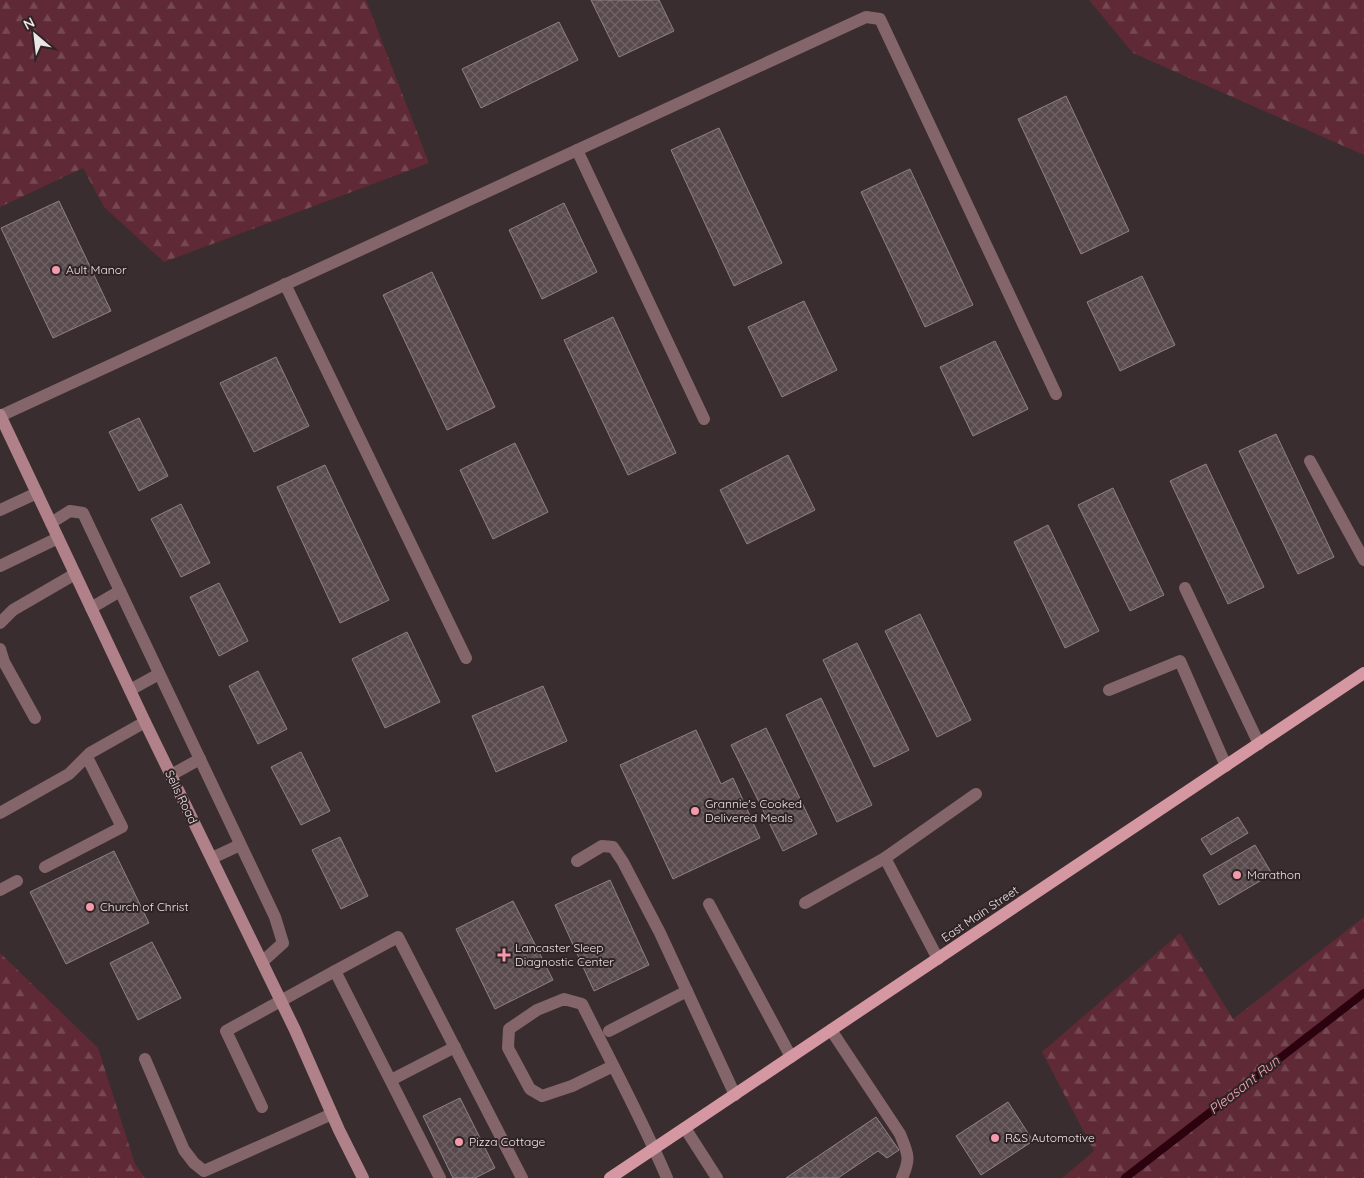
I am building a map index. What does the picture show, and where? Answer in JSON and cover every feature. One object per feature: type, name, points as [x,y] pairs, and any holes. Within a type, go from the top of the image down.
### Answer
[{"type":"main road","name":"East Main Street","points":[[610,1178],[1364,673]]},
{"type":"street","points":[[0,415],[866,16],[880,19],[1056,394]]},
{"type":"street","points":[[577,150],[704,419]]},
{"type":"street","points":[[285,284],[466,658]]},
{"type":"street","name":"Sells Road","points":[[0,415],[145,722],[281,1001],[363,1178]]},
{"type":"street","points":[[1310,461],[1364,560]]},
{"type":"street","points":[[0,510],[37,492]]},
{"type":"street","points":[[51,523],[70,511],[83,513],[275,917],[283,944],[262,962]]},
{"type":"street","points":[[0,566],[58,538]]},
{"type":"street","points":[[0,623],[13,610],[75,574]]},
{"type":"street","points":[[1185,588],[1259,744]]},
{"type":"street","points":[[91,608],[120,591]]},
{"type":"street","points":[[0,649],[4,662],[36,718]]},
{"type":"street","points":[[1109,690],[1180,661],[1226,766]]},
{"type":"street","points":[[130,690],[159,674]]},
{"type":"street","points":[[0,813],[69,774],[90,753],[145,722]]},
{"type":"street","points":[[45,866],[122,827],[86,757]]},
{"type":"street","points":[[171,775],[200,759]]},
{"type":"street","points":[[804,903],[885,858],[976,794]]},
{"type":"street","points":[[212,858],[240,845]]},
{"type":"street","points":[[577,861],[602,846],[613,847],[652,917],[735,1094]]},
{"type":"street","points":[[885,858],[938,959]]},
{"type":"street","points":[[0,890],[17,881]]},
{"type":"street","points":[[709,904],[791,1057]]},
{"type":"street","points":[[262,1107],[226,1031],[398,937],[522,1178]]},
{"type":"street","points":[[335,971],[440,1178]]},
{"type":"street","points":[[609,1031],[687,991]]},
{"type":"street","points":[[613,1066],[572,1086],[542,1096],[530,1089],[508,1048],[509,1029],[537,1010],[564,1000],[582,1004],[613,1066],[654,1148],[667,1178]]},
{"type":"street","points":[[831,1030],[900,1134],[906,1150],[908,1164],[902,1178]]},
{"type":"street","points":[[391,1080],[455,1047]]},
{"type":"street","points":[[145,1059],[184,1150],[204,1172],[332,1114]]},
{"type":"street","points":[[685,1128],[717,1178]]},
{"type":"green space","points":[[0,0],[366,0],[429,163],[164,262],[104,207],[83,168],[0,207]]},
{"type":"green space","points":[[1089,0],[1364,0],[1364,155],[1133,53]]},
{"type":"green space","points":[[1364,917],[1364,1178],[1062,1178],[1094,1151],[1042,1052],[1180,933],[1233,1019]]},
{"type":"green space","points":[[0,953],[98,1048],[135,1164],[145,1178],[0,1178]]},
{"type":"building","points":[[591,0],[659,0],[674,31],[619,57]]},
{"type":"building","points":[[559,22],[578,60],[481,108],[462,69]]},
{"type":"building","points":[[1066,96],[1129,231],[1081,254],[1018,119]]},
{"type":"building","points":[[719,128],[782,263],[734,286],[671,150]]},
{"type":"building","points":[[910,169],[973,305],[925,327],[861,192]]},
{"type":"building","name":"Ault Manor","points":[[59,201],[111,311],[53,338],[1,228]]},
{"type":"building","points":[[564,203],[597,272],[542,299],[509,230]]},
{"type":"building","points":[[432,272],[495,407],[447,430],[383,295]]},
{"type":"building","points":[[1142,276],[1175,345],[1120,371],[1087,302]]},
{"type":"building","points":[[804,301],[837,370],[782,397],[748,327]]},
{"type":"building","points":[[613,317],[676,453],[628,475],[564,340]]},
{"type":"building","points":[[995,341],[1028,409],[973,436],[940,367]]},
{"type":"building","points":[[276,357],[309,426],[254,452],[220,383]]},
{"type":"building","points":[[139,418],[168,476],[139,491],[109,432]]},
{"type":"building","points":[[1276,434],[1334,557],[1298,574],[1239,451]]},
{"type":"building","points":[[515,443],[548,512],[493,539],[460,470]]},
{"type":"building","points":[[788,455],[815,510],[747,544],[720,490]]},
{"type":"building","points":[[1206,464],[1264,587],[1228,604],[1170,481]]},
{"type":"building","points":[[325,465],[389,600],[340,623],[277,487]]},
{"type":"building","points":[[1113,488],[1164,595],[1130,611],[1078,505]]},
{"type":"building","points":[[181,504],[210,563],[181,577],[151,519]]},
{"type":"building","points":[[1048,525],[1099,631],[1065,648],[1014,542]]},
{"type":"building","points":[[219,583],[248,641],[219,656],[190,597]]},
{"type":"building","points":[[920,614],[971,720],[937,737],[885,631]]},
{"type":"building","points":[[407,632],[440,702],[385,728],[352,659]]},
{"type":"building","points":[[857,643],[909,750],[874,767],[823,660]]},
{"type":"building","points":[[258,671],[287,729],[258,744],[229,686]]},
{"type":"building","points":[[543,686],[567,741],[496,772],[472,716]]},
{"type":"building","points":[[821,698],[872,805],[837,822],[786,715]]},
{"type":"building","points":[[766,728],[817,834],[783,851],[731,745]]},
{"type":"building","name":"Grannie's Cooked Delivered Meals","points":[[696,730],[721,784],[733,778],[760,838],[673,879],[620,765]]},
{"type":"building","points":[[301,752],[330,811],[301,825],[271,767]]},
{"type":"building","points":[[1238,817],[1248,833],[1211,855],[1201,839]]},
{"type":"building","points":[[340,837],[368,896],[341,909],[312,850]]},
{"type":"building","name":"Marathon","points":[[1255,845],[1272,874],[1219,905],[1203,875]]},
{"type":"building","name":"Church of Christ","points":[[114,851],[149,923],[66,964],[30,892]]},
{"type":"building","points":[[610,880],[649,965],[594,991],[555,905]]},
{"type":"building","name":"Lancaster Sleep Diagnostic Center","points":[[513,901],[553,980],[495,1009],[456,929]]},
{"type":"building","points":[[152,942],[181,998],[138,1020],[110,963]]},
{"type":"building","name":"Pizza Cottage","points":[[460,1098],[495,1168],[475,1178],[453,1178],[423,1116]]},
{"type":"building","name":"R&S Automotive","points":[[1008,1102],[1033,1141],[981,1175],[956,1136]]},
{"type":"building","points":[[876,1117],[899,1150],[887,1158],[878,1151],[838,1178],[786,1178]]},
{"type":"waterway","name":"Pleasant Run","points":[[1125,1178],[1364,993]]},
{"type":"place","name":"Ault Manor","points":[[56,270]]},
{"type":"place","name":"Grannie's Cooked Delivered Meals","points":[[695,811]]},
{"type":"place","name":"Marathon","points":[[1237,875]]},
{"type":"place","name":"Church of Christ","points":[[90,907]]},
{"type":"place","name":"Lancaster Sleep Diagnostic Center","points":[[504,955]]},
{"type":"place","name":"R&S Automotive","points":[[995,1138]]},
{"type":"place","name":"Pizza Cottage","points":[[459,1142]]}]
